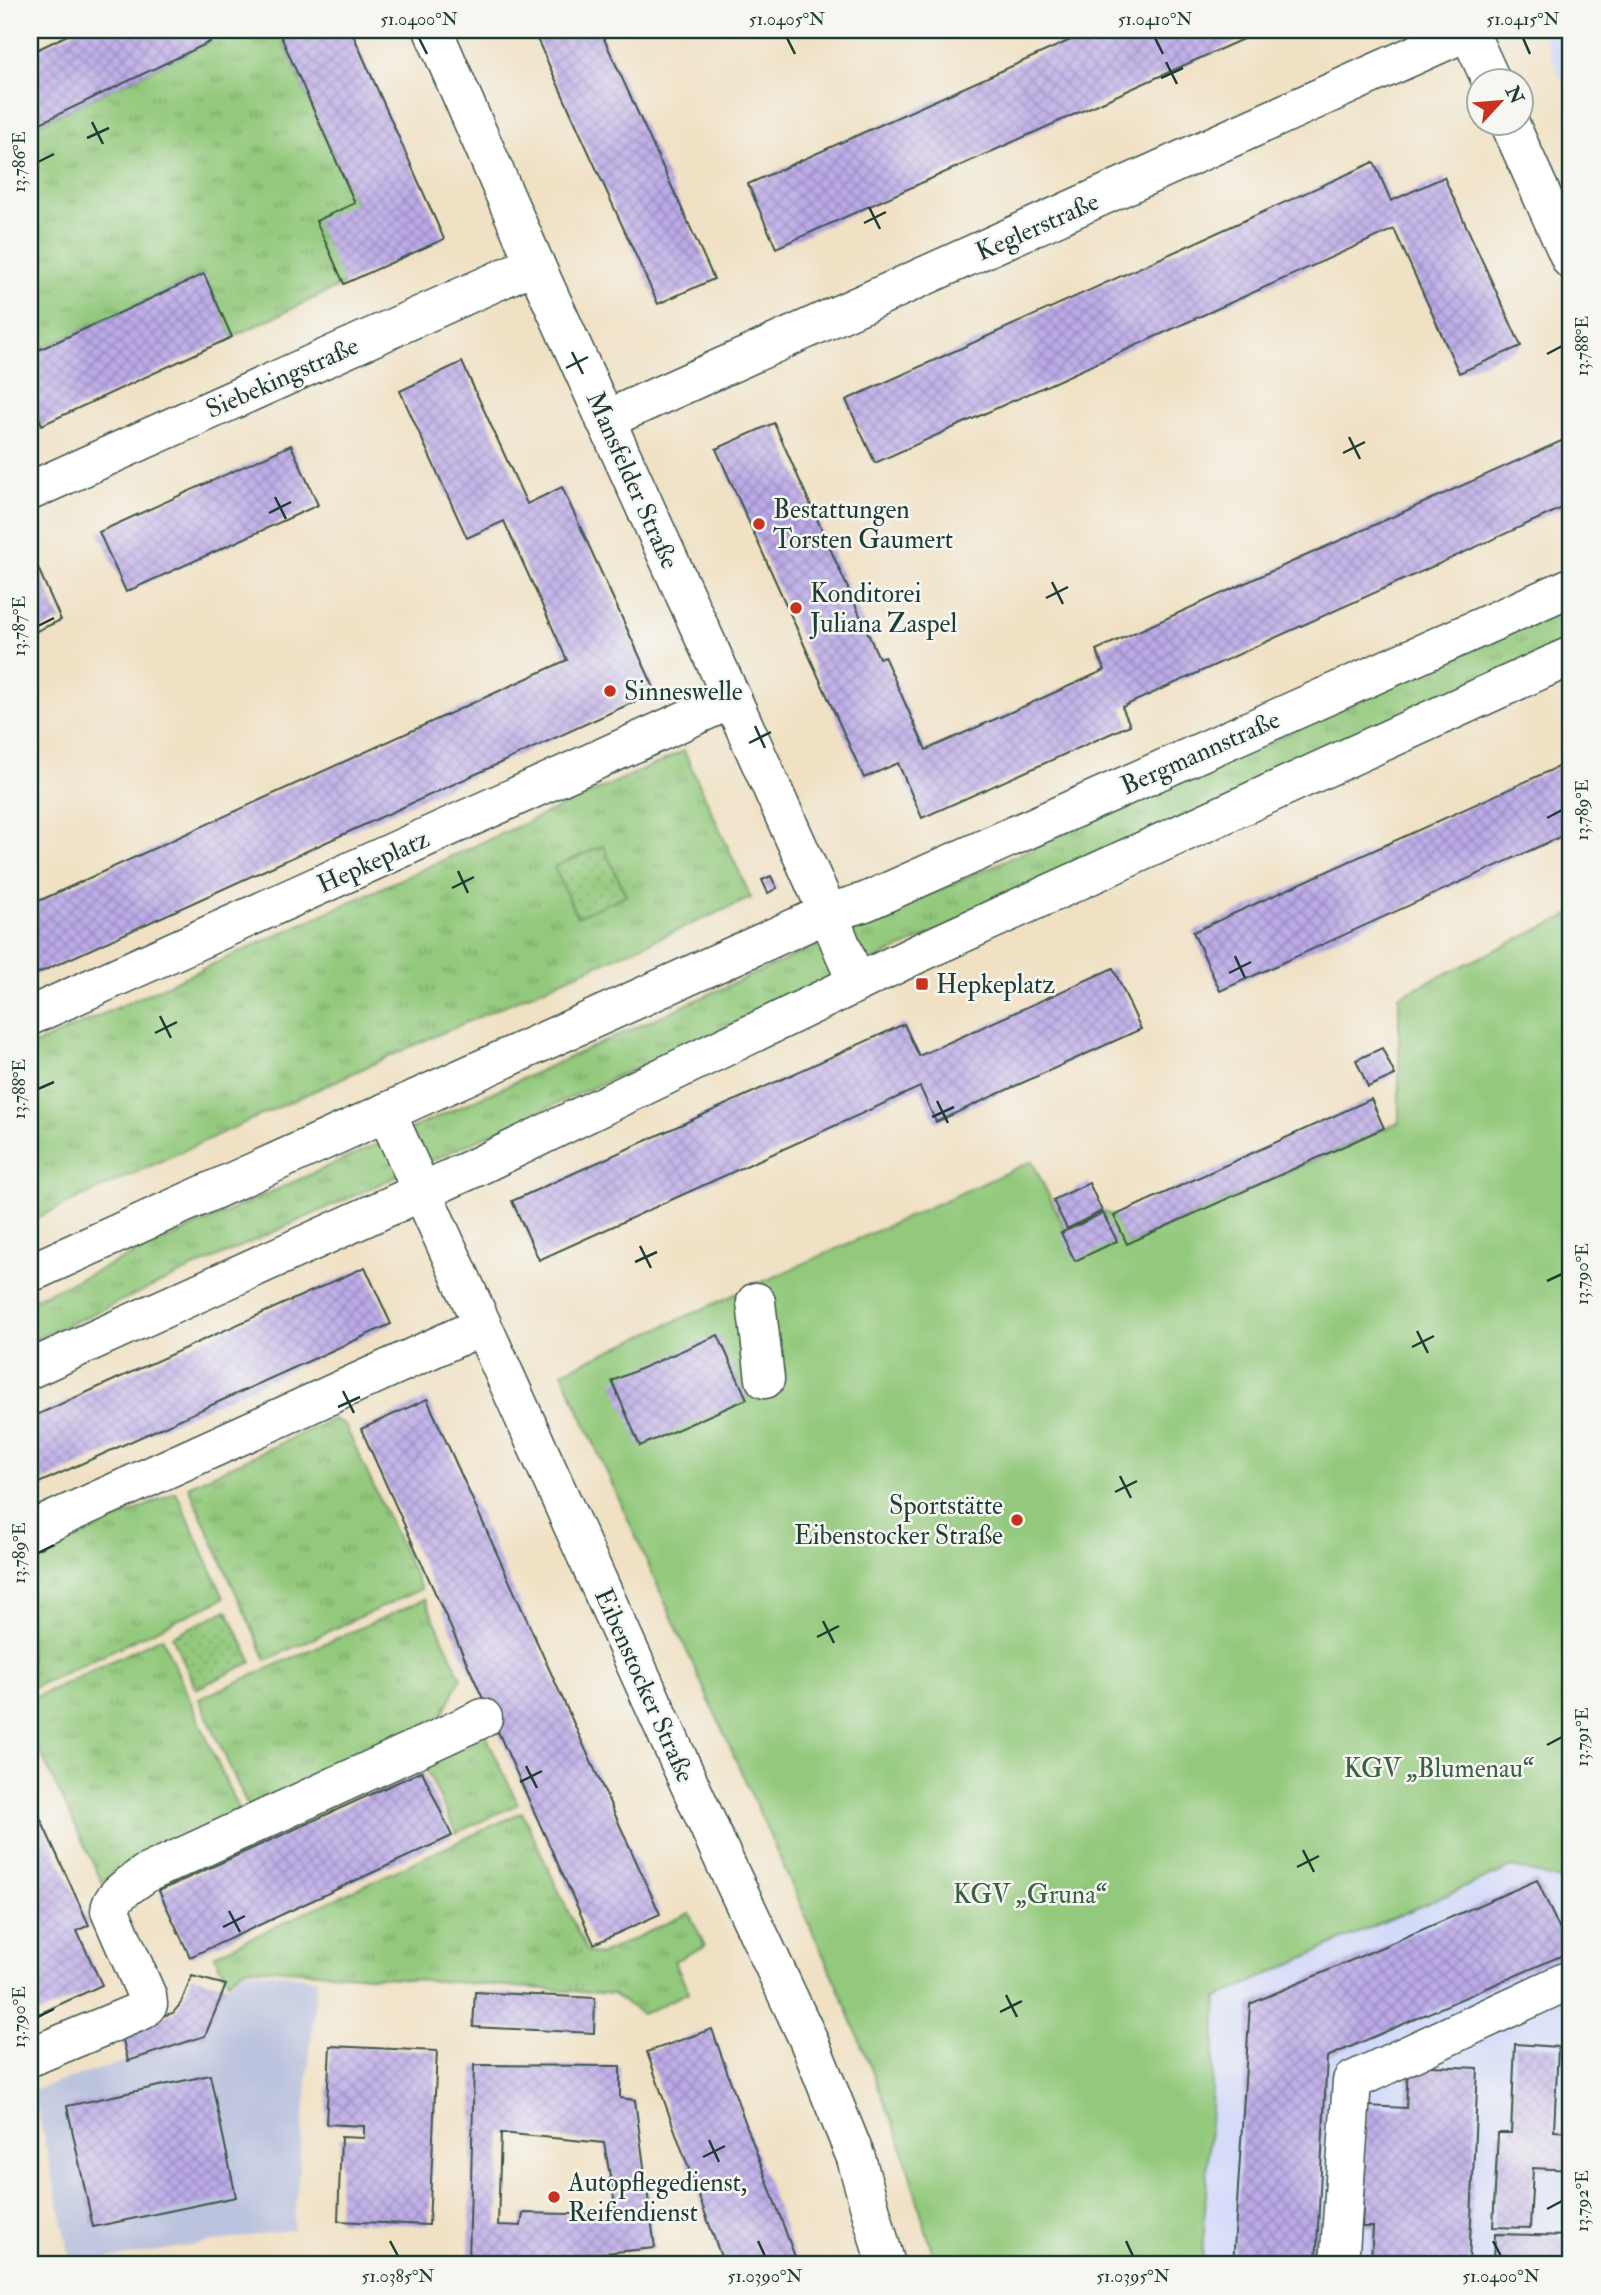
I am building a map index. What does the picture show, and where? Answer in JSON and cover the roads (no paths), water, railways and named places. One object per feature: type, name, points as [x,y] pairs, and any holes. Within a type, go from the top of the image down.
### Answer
[{"type":"street","name":"Mansfelder Straße","points":[[433,30],[535,264],[732,699]]},
{"type":"street","points":[[1468,30],[1484,66]]},
{"type":"street","name":"Keglerstraße","points":[[605,420],[1468,30]]},
{"type":"street","points":[[1515,136],[1571,260]]},
{"type":"street","name":"Siebekingstraße","points":[[30,491],[535,264]]},
{"type":"street","name":"Bergmannstraße","points":[[828,913],[864,902],[1571,587]]},
{"type":"street","points":[[30,1369],[422,1191],[856,982],[1571,656]]},
{"type":"street","points":[[732,699],[856,982]]},
{"type":"street","name":"Hepkeplatz","points":[[30,1016],[732,699]]},
{"type":"street","points":[[30,1273],[828,913]]},
{"type":"street","name":"Eibenstocker Straße","points":[[386,1112],[722,1856],[808,2039],[856,2158],[886,2265]]},
{"type":"street","points":[[756,1302],[765,1379]]},
{"type":"street","points":[[30,1531],[482,1326]]},
{"type":"street","points":[[30,2057],[143,2010],[148,2004],[147,1996],[110,1911],[110,1903],[121,1891],[145,1874],[483,1718]]},
{"type":"street","points":[[1339,2265],[1352,2081],[1567,1982],[1571,1983]]},
{"type":"place","name":"Bestattungen Torsten Gaumert","points":[[759,524]]},
{"type":"place","name":"Konditorei Juliana Zaspel","points":[[796,608]]},
{"type":"place","name":"Sinneswelle","points":[[610,691]]},
{"type":"place","name":"Hepkeplatz","points":[[922,984]]},
{"type":"place","name":"Sportstätte Eibenstocker Straße","points":[[1017,1520]]},
{"type":"place","name":"Autopflegedienst, Reifendienst","points":[[554,2197]]},
{"type":"park label","name":"KGV „Blumenau“","points":[[1439,1768]]},
{"type":"park label","name":"KGV „Gruna“","points":[[1030,1894]]}]
